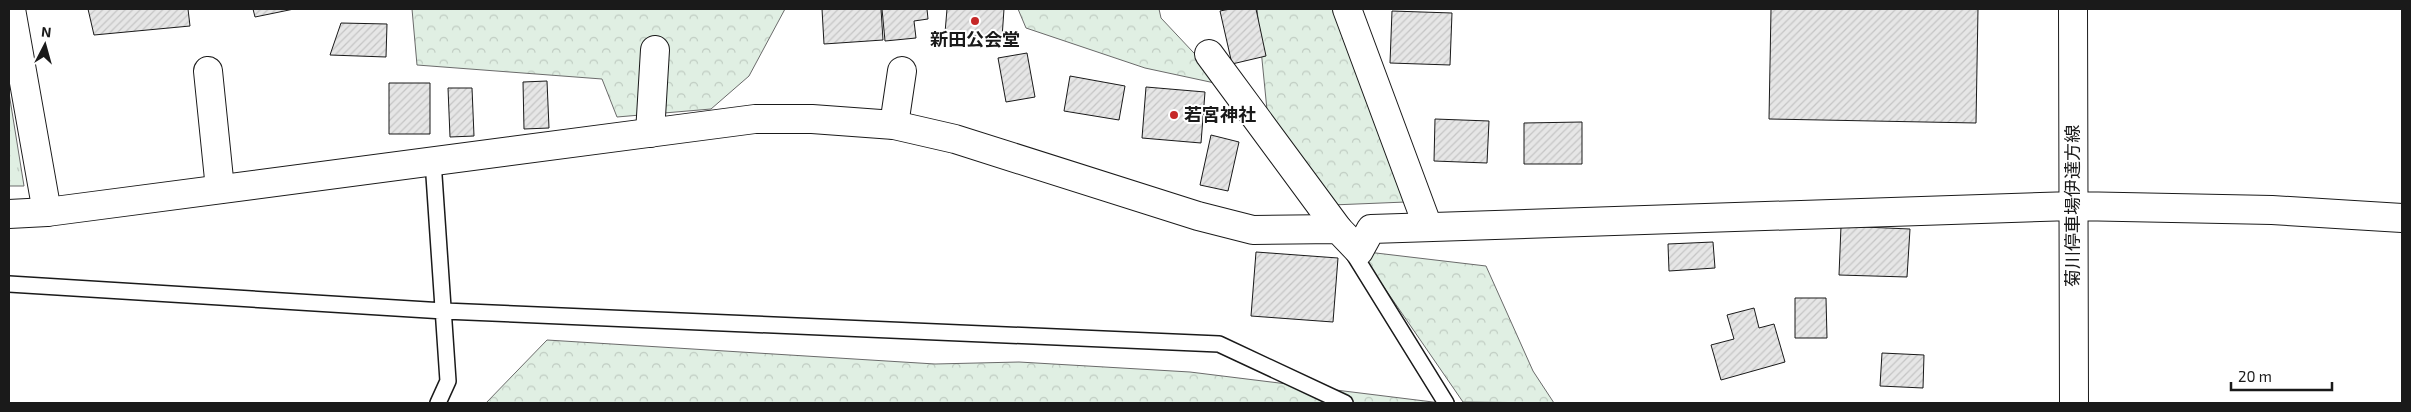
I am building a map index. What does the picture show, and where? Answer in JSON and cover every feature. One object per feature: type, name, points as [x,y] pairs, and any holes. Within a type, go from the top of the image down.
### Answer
[{"type":"street","points":[[11,9],[47,212]]},
{"type":"street","points":[[1348,9],[1428,227]]},
{"type":"street","name":"菊川停車場伊達方線","points":[[2073,9],[2074,403]]},
{"type":"street","points":[[650,133],[655,50]]},
{"type":"street","points":[[1209,54],[1338,230],[1360,251],[1371,230],[2072,206],[2272,210],[2402,218]]},
{"type":"street","points":[[208,70],[220,189]]},
{"type":"street","points":[[894,125],[902,71]]},
{"type":"street","points":[[9,214],[47,212],[755,119],[812,119],[894,125],[955,139],[1198,216],[1253,230],[1338,230]]},
{"type":"lane","points":[[433,161],[448,381],[438,403]]},
{"type":"lane","points":[[1338,230],[1446,403]]},
{"type":"lane","points":[[9,284],[444,311],[1219,344],[1345,403]]},
{"type":"green space","points":[[412,9],[785,9],[749,76],[711,109],[617,117],[602,79],[417,65]]},
{"type":"green space","points":[[1018,9],[1159,9],[1161,18],[1224,85],[1145,68],[1026,28]]},
{"type":"green space","points":[[1257,9],[1351,9],[1406,202],[1332,205],[1268,120]]},
{"type":"green space","points":[[9,93],[24,186],[9,186]]},
{"type":"green space","points":[[1359,251],[1486,266],[1533,371],[1554,403],[1463,402]]},
{"type":"green space","points":[[547,340],[935,364],[1019,362],[1190,372],[1441,403],[486,403]]},
{"type":"building","points":[[88,9],[188,9],[190,26],[94,35]]},
{"type":"building","points":[[253,9],[294,9],[255,17]]},
{"type":"building","points":[[822,9],[881,9],[883,40],[824,44]]},
{"type":"building","points":[[882,9],[927,9],[928,19],[914,21],[916,38],[885,41]]},
{"type":"building","name":"新田公会堂","points":[[947,9],[1004,9],[1002,38],[945,33]]},
{"type":"building","points":[[1256,9],[1266,56],[1232,64],[1220,11]]},
{"type":"building","points":[[1771,9],[1978,9],[1976,123],[1769,119]]},
{"type":"building","points":[[1392,11],[1452,13],[1450,65],[1390,63]]},
{"type":"building","points":[[341,23],[387,24],[386,57],[330,55]]},
{"type":"building","points":[[1027,53],[1035,97],[1006,102],[998,58]]},
{"type":"building","points":[[1070,76],[1125,86],[1119,120],[1064,111]]},
{"type":"building","points":[[547,81],[549,128],[524,129],[523,82]]},
{"type":"building","points":[[389,83],[430,83],[430,134],[389,134]]},
{"type":"building","name":"若宮神社","points":[[1146,87],[1205,92],[1201,143],[1142,138]]},
{"type":"building","points":[[448,88],[472,88],[474,136],[450,137]]},
{"type":"building","points":[[1435,119],[1489,121],[1487,163],[1434,161]]},
{"type":"building","points":[[1582,122],[1582,164],[1524,164],[1524,123]]},
{"type":"building","points":[[1211,135],[1239,142],[1228,191],[1200,185]]},
{"type":"building","points":[[1841,226],[1910,229],[1907,277],[1839,275]]},
{"type":"building","points":[[1713,242],[1715,268],[1669,271],[1668,244]]},
{"type":"building","points":[[1256,252],[1338,258],[1333,322],[1251,316]]},
{"type":"building","points":[[1795,298],[1826,298],[1827,338],[1795,338]]},
{"type":"building","points":[[1754,308],[1759,328],[1774,324],[1785,362],[1721,380],[1711,345],[1734,339],[1727,315]]},
{"type":"building","points":[[1882,353],[1924,355],[1923,388],[1880,386]]},
{"type":"place","name":"新田公会堂","points":[[975,21]]},
{"type":"place","name":"若宮神社","points":[[1174,115]]}]
